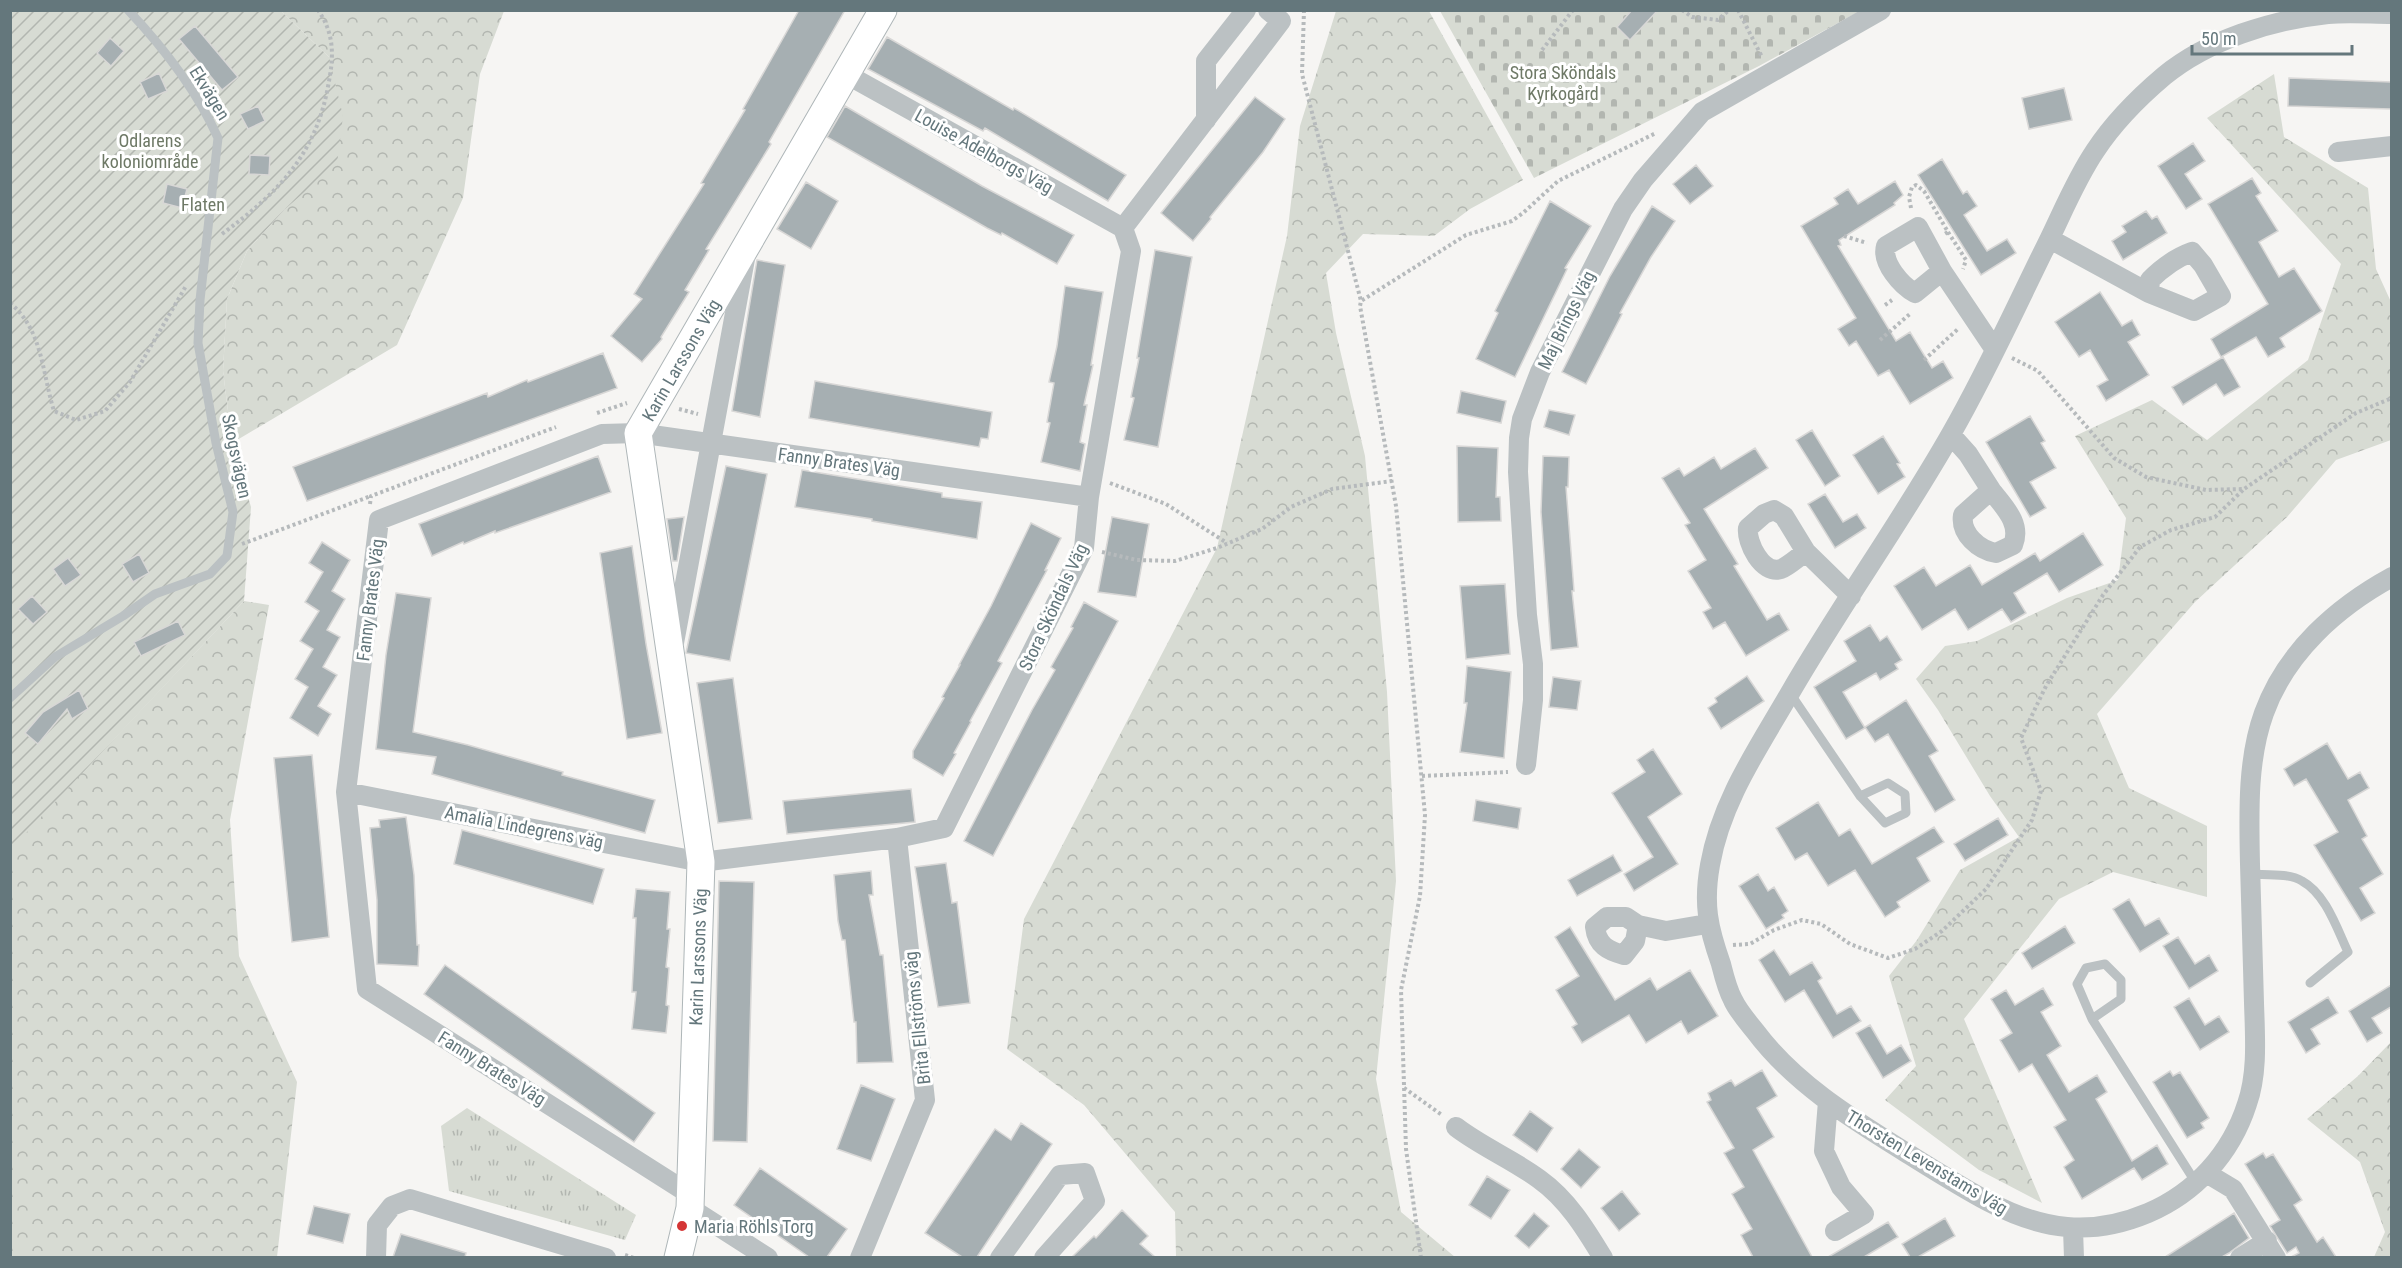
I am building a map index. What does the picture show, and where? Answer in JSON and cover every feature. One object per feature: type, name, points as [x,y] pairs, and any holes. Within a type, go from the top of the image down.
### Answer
[{"type":"street","name":"Karin Larssons Väg","points":[[678,1257],[690,1201],[701,862],[638,433],[882,10]]},
{"type":"street","points":[[1206,120],[1206,61],[1246,10]]},
{"type":"street","points":[[1123,228],[1281,21],[1268,10]]},
{"type":"street","name":"Maj Brings Väg","points":[[1526,765],[1533,700],[1533,664],[1526,603],[1518,472],[1519,438],[1522,419],[1540,372],[1623,209],[1643,180],[1702,112],[1881,10]]},
{"type":"street","name":"Thorsten Levenstams Väg","points":[[2391,14],[2328,12],[2222,40],[2168,72],[2127,110],[2093,153],[1951,435],[1811,656],[1752,756],[1720,826],[1710,866],[1707,924],[1733,1002],[1761,1040],[1785,1066],[1828,1101],[1869,1130],[1962,1187],[2014,1215],[2042,1224],[2073,1228],[2107,1225],[2139,1217],[2173,1202],[2202,1178],[2234,1135],[2249,1101],[2254,1072],[2255,1045],[2249,809],[2253,760],[2264,713],[2282,676],[2322,624],[2368,590],[2391,577]]},
{"type":"street","name":"Louise Adelborgs Väg","points":[[846,74],[1123,228]]},
{"type":"street","points":[[2338,152],[2391,146]]},
{"type":"street","points":[[1942,272],[1915,293],[1908,290],[1890,267],[1885,256],[1886,246],[1918,227],[1942,272],[1995,350]]},
{"type":"street","name":"Stora Sköndals Väg","points":[[701,862],[897,838],[944,828],[1084,548],[1091,488],[1131,251],[1123,228]]},
{"type":"street","points":[[2050,239],[2149,293]]},
{"type":"street","name":"Karin Larssons Väg","points":[[671,658],[717,418],[747,245]]},
{"type":"street","name":"Fanny Brates Väg","points":[[690,1201],[368,989],[346,792],[379,520],[602,434],[638,433],[712,444],[1091,488]]},
{"type":"street","points":[[1951,435],[1968,454],[1991,490]]},
{"type":"street","points":[[1806,552],[1851,596]]},
{"type":"street","name":"Amalia Lindegrens väg","points":[[346,792],[701,862]]},
{"type":"street","name":"Brita Ellströms väg","points":[[860,1257],[925,1100],[897,838]]},
{"type":"street","points":[[1638,925],[1666,931],[1707,924]]},
{"type":"street","name":"Thorsten Levenstams Väg","points":[[1828,1101],[1824,1151],[1841,1187],[1864,1214],[1835,1232]]},
{"type":"street","points":[[1456,1127],[1475,1142],[1539,1179],[1578,1216],[1603,1257]]},
{"type":"street","points":[[1000,1257],[1060,1175],[1085,1173],[1095,1201],[1044,1257]]},
{"type":"street","points":[[2202,1178],[2233,1189],[2272,1249],[2240,1257]]},
{"type":"street","points":[[376,1257],[377,1225],[392,1206],[411,1199],[606,1257]]},
{"type":"street","points":[[690,1201],[768,1257]]},
{"type":"street","points":[[2073,1228],[2074,1257]]},
{"type":"lane","name":"Ekvägen","points":[[128,10],[162,49],[208,115],[218,138],[206,246]]},
{"type":"lane","name":"Skogsvägen","points":[[10,699],[55,657],[155,594],[210,574],[227,556],[233,512],[216,443],[198,344],[206,246]]},
{"type":"lane","points":[[1790,693],[1860,796],[1885,823],[1906,813],[1905,794],[1888,783],[1860,796]]},
{"type":"lane","points":[[2250,874],[2301,880],[2316,893],[2330,914],[2348,952],[2310,983]]},
{"type":"lane","points":[[2092,1019],[2121,999],[2121,980],[2105,964],[2086,968],[2077,984],[2092,1019],[2202,1178]]},
{"type":"path","points":[[10,303],[22,313],[37,338],[54,411],[76,420],[105,411],[130,382],[174,308],[206,246],[258,207],[285,179],[312,141],[325,108],[333,46],[318,10]]},
{"type":"path","points":[[1304,10],[1302,74],[1361,301],[1359,311],[1368,347],[1396,506],[1422,776],[1425,814],[1421,886],[1401,990],[1406,1149],[1421,1257]]},
{"type":"path","points":[[1542,50],[1573,10]]},
{"type":"path","points":[[1682,10],[1692,17],[1718,20],[1729,10]]},
{"type":"path","points":[[1738,10],[1762,57],[1772,52]]},
{"type":"path","points":[[1294,26],[1304,21]]},
{"type":"path","points":[[1361,301],[1466,235],[1512,220],[1524,213],[1558,181],[1658,132]]},
{"type":"path","points":[[1880,340],[1917,304],[1915,293]]},
{"type":"path","points":[[1924,360],[1964,324],[1974,318]]},
{"type":"path","points":[[1995,350],[2038,370],[2114,458],[2146,477],[2206,490],[2244,489]]},
{"type":"path","points":[[1723,946],[1750,944],[1774,930],[1802,920],[1821,924],[1850,944],[1888,958],[1915,950],[1942,932],[1986,889],[2032,820],[2041,791],[2021,738],[2046,687],[2103,595],[2140,547],[2171,530],[2215,517],[2244,489],[2356,413],[2391,399]]},
{"type":"path","points":[[587,416],[630,402],[655,404],[717,418]]},
{"type":"path","points":[[228,549],[565,424]]},
{"type":"path","points":[[1084,548],[1137,560],[1175,561],[1262,529],[1291,507],[1332,489],[1392,481]]},
{"type":"path","points":[[1091,488],[1122,487],[1166,504],[1227,543]]},
{"type":"path","points":[[370,508],[371,496]]},
{"type":"path","points":[[1422,776],[1510,772],[1526,765]]},
{"type":"path","points":[[1404,1088],[1456,1127]]},
{"type":"green space","name":"Odlarens koloniområde","points":[[11,11],[281,11],[329,57],[343,116],[337,164],[285,209],[247,251],[227,299],[223,371],[232,443],[251,507],[244,601],[11,849]]},
{"type":"green space","points":[[281,11],[504,11],[480,74],[463,198],[397,345],[232,443],[223,371],[227,299],[247,251],[285,209],[329,57]]},
{"type":"green space","points":[[1336,11],[1429,11],[1523,180],[1470,209],[1434,236],[1363,234],[1326,273],[1336,333],[1365,456],[1387,692],[1396,881],[1376,1079],[1401,1212],[1455,1257],[1176,1257],[1175,1212],[1084,1105],[1007,1049],[1024,919],[1217,548],[1287,236],[1300,126]]},
{"type":"green space","name":"Stora Sköndals Kyrkogård","points":[[1440,11],[1860,11],[1759,66],[1534,178]]},
{"type":"green space","points":[[2274,74],[2284,137],[2368,188],[2376,269],[2391,302],[2391,440],[2336,460],[2287,517],[2195,602],[2097,714],[2129,788],[2207,826],[2207,897],[2113,872],[2059,899],[1964,1019],[2042,1203],[1979,1170],[1885,1100],[1916,1066],[1889,976],[1917,940],[1960,870],[2019,837],[1990,796],[1938,710],[1916,679],[1945,646],[1977,641],[2067,598],[2118,580],[2126,518],[2075,436],[2152,400],[2207,440],[2308,360],[2341,264],[2207,118]]},
{"type":"green space","points":[[244,601],[269,605],[230,820],[239,956],[297,1082],[277,1257],[11,1257],[10,849]]},
{"type":"green space","points":[[2391,1042],[2391,1257],[2374,1257],[2385,1232],[2360,1162],[2307,1119],[2358,1076]]},
{"type":"green space","points":[[467,1108],[636,1215],[625,1240],[449,1191],[441,1126]]},
{"type":"building","points":[[799,10],[845,10],[769,142],[771,144],[706,249],[709,250],[685,290],[689,292],[661,337],[662,339],[642,362],[611,336],[642,299],[634,294],[704,184],[701,183],[745,110],[743,109]]},
{"type":"building","points":[[1632,10],[1658,10],[1630,40],[1617,27]]},
{"type":"building","points":[[195,26],[238,77],[222,90],[179,39]]},
{"type":"building","points":[[887,37],[1013,110],[1014,108],[1126,175],[1108,201],[985,128],[983,131],[868,69]]},
{"type":"building","points":[[110,38],[124,51],[111,66],[97,53]]},
{"type":"building","points":[[159,73],[167,91],[148,99],[140,82]]},
{"type":"building","points":[[2289,78],[2391,82],[2391,109],[2288,106]]},
{"type":"building","points":[[2064,88],[2072,120],[2029,129],[2022,98]]},
{"type":"building","points":[[1255,97],[1285,119],[1263,152],[1193,241],[1161,213]]},
{"type":"building","points":[[258,106],[265,121],[248,129],[240,114]]},
{"type":"building","points":[[845,106],[982,186],[1074,235],[1057,264],[1002,233],[1001,235],[987,228],[827,137]]},
{"type":"building","points":[[2193,143],[2205,161],[2185,174],[2202,199],[2186,209],[2158,166]]},
{"type":"building","points":[[250,155],[270,156],[269,175],[249,174]]},
{"type":"building","points":[[1942,159],[1963,194],[1967,191],[1977,206],[1964,215],[1987,251],[2007,239],[2016,253],[1981,275],[1918,175]]},
{"type":"building","points":[[1696,165],[1713,186],[1690,204],[1673,184]]},
{"type":"building","points":[[2252,178],[2261,193],[2256,196],[2278,231],[2259,242],[2279,277],[2294,268],[2322,311],[2280,338],[2285,347],[2268,357],[2256,337],[2221,357],[2211,339],[2268,304],[2208,204]]},
{"type":"building","points":[[1895,181],[1903,195],[1894,203],[1895,205],[1839,240],[1841,245],[1838,246],[1896,341],[1910,332],[1932,368],[1943,361],[1953,378],[1910,404],[1889,370],[1878,376],[1856,341],[1849,346],[1838,329],[1856,318],[1801,226],[1838,204],[1834,198],[1848,189],[1858,204]]},
{"type":"building","points":[[806,182],[838,201],[811,249],[777,229]]},
{"type":"building","points":[[167,184],[187,189],[182,208],[163,203]]},
{"type":"building","points":[[1550,201],[1591,226],[1565,268],[1567,269],[1515,377],[1476,359],[1498,313],[1495,311]]},
{"type":"building","points":[[1652,206],[1675,221],[1651,257],[1620,313],[1622,314],[1586,384],[1562,372],[1610,276]]},
{"type":"building","points":[[2146,211],[2152,219],[2157,216],[2167,233],[2123,260],[2112,241],[2126,232],[2122,226]]},
{"type":"building","points":[[1155,250],[1192,257],[1158,447],[1124,440],[1134,398],[1131,397]]},
{"type":"building","points":[[757,260],[785,265],[760,417],[732,411]]},
{"type":"building","points":[[1065,286],[1103,292],[1091,365],[1093,365],[1084,405],[1087,405],[1080,442],[1085,444],[1080,471],[1041,462],[1050,423],[1047,422],[1054,383],[1049,382],[1057,346]]},
{"type":"building","points":[[2100,292],[2122,326],[2132,320],[2140,335],[2128,342],[2149,375],[2106,401],[2097,386],[2108,380],[2090,350],[2079,357],[2055,322]]},
{"type":"building","points":[[603,353],[617,388],[307,501],[293,467],[487,393],[488,397],[527,380],[528,382]]},
{"type":"building","points":[[2223,357],[2240,387],[2224,396],[2216,384],[2183,405],[2172,387]]},
{"type":"building","points":[[815,381],[992,412],[988,439],[981,438],[979,447],[809,418]]},
{"type":"building","points":[[1461,391],[1506,401],[1501,423],[1457,413]]},
{"type":"building","points":[[1549,410],[1575,415],[1569,435],[1544,427]]},
{"type":"building","points":[[2030,416],[2045,441],[2041,443],[2056,468],[2030,482],[2046,508],[2030,517],[1986,442]]},
{"type":"building","points":[[1812,430],[1840,476],[1825,486],[1796,440]]},
{"type":"building","points":[[1883,436],[1900,463],[1897,464],[1905,477],[1878,494],[1853,455]]},
{"type":"building","points":[[1457,446],[1498,448],[1496,497],[1500,497],[1501,521],[1458,522]]},
{"type":"building","points":[[1755,448],[1768,468],[1704,509],[1738,564],[1734,566],[1767,620],[1779,613],[1789,630],[1746,656],[1725,622],[1713,629],[1703,612],[1711,608],[1688,571],[1706,560],[1685,525],[1690,523],[1662,478],[1679,468],[1684,476],[1714,457],[1721,469]]},
{"type":"building","points":[[598,456],[611,492],[495,533],[495,531],[464,544],[463,542],[432,556],[419,524]]},
{"type":"building","points":[[1543,456],[1569,457],[1568,487],[1566,487],[1578,647],[1551,650],[1541,512]]},
{"type":"building","points":[[726,466],[767,474],[730,661],[686,653]]},
{"type":"building","points":[[802,470],[942,493],[942,497],[982,502],[977,539],[795,507]]},
{"type":"building","points":[[1825,494],[1843,522],[1857,514],[1866,528],[1835,548],[1808,504]]},
{"type":"building","points":[[684,517],[677,561],[673,561],[667,519]]},
{"type":"building","points":[[1112,517],[1149,524],[1136,597],[1098,592]]},
{"type":"building","points":[[1031,523],[1061,538],[1045,570],[1047,570],[998,661],[1002,663],[943,776],[913,758],[913,751],[944,698],[942,697],[991,606]]},
{"type":"building","points":[[2083,533],[2103,565],[2059,592],[2047,573],[2014,593],[2026,613],[2011,622],[2002,609],[1968,630],[1955,609],[1922,630],[1894,586],[1924,567],[1936,586],[1970,565],[1982,585],[2035,553],[2040,561]]},
{"type":"building","points":[[322,542],[350,560],[332,591],[345,599],[327,630],[340,637],[323,667],[337,675],[318,706],[331,714],[318,736],[290,718],[308,687],[295,679],[313,649],[300,641],[319,611],[305,602],[323,572],[309,563]]},
{"type":"building","points":[[632,546],[662,733],[627,739],[600,553]]},
{"type":"building","points":[[139,554],[149,573],[133,582],[122,564]]},
{"type":"building","points":[[68,558],[81,575],[65,586],[53,569]]},
{"type":"building","points":[[1505,584],[1510,654],[1466,659],[1460,586]]},
{"type":"building","points":[[396,593],[431,598],[413,732],[468,745],[563,772],[562,775],[655,800],[645,833],[432,774],[436,757],[376,749],[386,655]]},
{"type":"building","points":[[32,596],[47,612],[33,624],[18,609]]},
{"type":"building","points":[[1084,602],[1118,621],[993,856],[964,841],[1055,670],[1051,667],[1073,628],[1071,627]]},
{"type":"building","points":[[178,621],[185,635],[141,656],[134,642]]},
{"type":"building","points":[[1870,625],[1880,641],[1887,636],[1902,660],[1895,664],[1898,669],[1880,680],[1876,673],[1843,692],[1865,728],[1846,739],[1814,687],[1856,661],[1844,641]]},
{"type":"building","points":[[1467,666],[1511,672],[1504,758],[1460,752],[1467,703],[1464,703]]},
{"type":"building","points":[[1747,676],[1764,701],[1721,729],[1708,708],[1717,702],[1715,698]]},
{"type":"building","points":[[1553,677],[1581,681],[1577,710],[1549,707]]},
{"type":"building","points":[[733,678],[752,819],[718,823],[697,683]]},
{"type":"building","points":[[79,690],[88,709],[72,719],[67,709],[38,744],[25,733],[43,712]]},
{"type":"building","points":[[1906,700],[1938,751],[1929,756],[1955,800],[1935,812],[1888,734],[1875,742],[1865,727]]},
{"type":"building","points":[[2327,743],[2348,779],[2360,772],[2369,788],[2348,800],[2367,836],[2362,839],[2383,874],[2360,888],[2375,913],[2361,921],[2314,845],[2338,832],[2306,779],[2294,786],[2284,769]]},
{"type":"building","points":[[1653,749],[1682,794],[1648,817],[1678,864],[1634,891],[1624,874],[1653,857],[1612,793],[1645,772],[1637,760]]},
{"type":"building","points":[[312,755],[329,937],[292,942],[274,758]]},
{"type":"building","points":[[911,789],[915,822],[787,834],[783,801]]},
{"type":"building","points":[[1476,800],[1521,808],[1518,829],[1473,821]]},
{"type":"building","points":[[1818,802],[1839,836],[1850,829],[1872,864],[1934,827],[1944,842],[1917,858],[1930,881],[1897,902],[1900,907],[1885,917],[1855,870],[1828,886],[1807,853],[1795,860],[1776,828]]},
{"type":"building","points":[[406,817],[414,875],[417,945],[419,945],[418,966],[377,964],[377,900],[370,828],[380,827],[379,820]]},
{"type":"building","points":[[1998,818],[2008,835],[1965,861],[1954,844]]},
{"type":"building","points":[[462,830],[604,869],[593,904],[454,864]]},
{"type":"building","points":[[1613,855],[1622,871],[1577,896],[1568,880]]},
{"type":"building","points":[[946,863],[952,903],[957,902],[970,1003],[938,1007],[915,867]]},
{"type":"building","points":[[871,871],[873,895],[869,895],[880,955],[883,955],[893,1062],[857,1063],[856,1022],[854,1022],[845,940],[842,940],[838,921],[834,875]]},
{"type":"building","points":[[1758,874],[1768,891],[1774,887],[1788,911],[1782,915],[1784,918],[1766,929],[1739,886]]},
{"type":"building","points":[[719,881],[754,882],[747,1142],[713,1141]]},
{"type":"building","points":[[636,889],[670,892],[667,929],[670,929],[666,967],[669,968],[666,1005],[669,1006],[666,1033],[632,1029],[636,992],[632,992],[636,918],[633,918]]},
{"type":"building","points":[[2129,899],[2145,926],[2159,918],[2169,934],[2140,952],[2113,909]]},
{"type":"building","points":[[2065,926],[2075,943],[2032,969],[2022,953]]},
{"type":"building","points":[[1570,927],[1615,1000],[1650,978],[1657,990],[1690,970],[1718,1016],[1688,1034],[1681,1021],[1646,1043],[1629,1015],[1582,1043],[1572,1027],[1577,1024],[1556,990],[1579,976],[1555,937]]},
{"type":"building","points":[[2178,937],[2195,964],[2209,955],[2218,971],[2189,989],[2163,946]]},
{"type":"building","points":[[1774,950],[1790,975],[1812,962],[1822,978],[1818,981],[1837,1014],[1851,1006],[1861,1021],[1833,1038],[1804,990],[1785,1002],[1759,960]]},
{"type":"building","points":[[445,965],[655,1113],[634,1142],[424,994]]},
{"type":"building","points":[[2391,985],[2391,1007],[2372,1018],[2382,1033],[2367,1042],[2349,1011]]},
{"type":"building","points":[[2043,988],[2053,1005],[2041,1012],[2061,1046],[2047,1055],[2069,1092],[2097,1075],[2107,1092],[2096,1099],[2132,1161],[2157,1145],[2168,1164],[2142,1180],[2134,1168],[2082,1199],[2064,1167],[2074,1160],[2054,1127],[2066,1120],[2032,1064],[2019,1072],[2000,1040],[2012,1033],[1991,999],[2006,990],[2015,1005]]},
{"type":"building","points":[[2328,997],[2338,1013],[2311,1029],[2320,1044],[2306,1053],[2288,1022]]},
{"type":"building","points":[[2189,998],[2205,1025],[2219,1016],[2229,1032],[2200,1050],[2174,1007]]},
{"type":"building","points":[[1870,1025],[1887,1054],[1901,1045],[1911,1061],[1883,1078],[1856,1033]]},
{"type":"building","points":[[1762,1070],[1777,1096],[1757,1108],[1774,1137],[1753,1150],[1812,1257],[1753,1257],[1741,1235],[1752,1229],[1732,1194],[1744,1187],[1724,1153],[1734,1148],[1707,1102],[1711,1100],[1708,1093],[1731,1080],[1735,1086]]},
{"type":"building","points":[[2170,1071],[2173,1076],[2180,1072],[2209,1118],[2201,1123],[2204,1128],[2187,1138],[2153,1082]]},
{"type":"building","points":[[861,1085],[895,1099],[871,1161],[837,1149]]},
{"type":"building","points":[[1530,1111],[1553,1128],[1537,1152],[1513,1135]]},
{"type":"building","points":[[1021,1123],[1052,1144],[977,1257],[962,1257],[925,1233],[995,1129],[1011,1140]]},
{"type":"building","points":[[1579,1149],[1600,1167],[1581,1188],[1561,1169]]},
{"type":"building","points":[[2263,1153],[2266,1158],[2273,1154],[2302,1200],[2294,1205],[2317,1242],[2323,1237],[2336,1257],[2291,1257],[2299,1253],[2296,1247],[2287,1253],[2270,1226],[2280,1220],[2245,1164]]},
{"type":"building","points":[[760,1168],[847,1229],[827,1257],[809,1257],[734,1205]]},
{"type":"building","points":[[1487,1176],[1510,1190],[1491,1219],[1469,1205]]},
{"type":"building","points":[[1622,1191],[1640,1214],[1619,1231],[1601,1208]]},
{"type":"building","points":[[314,1206],[350,1214],[343,1243],[307,1234]]},
{"type":"building","points":[[1122,1210],[1148,1236],[1140,1244],[1155,1257],[1072,1257],[1094,1236],[1096,1238]]},
{"type":"building","points":[[1534,1213],[1549,1226],[1529,1248],[1515,1236]]},
{"type":"building","points":[[2234,1213],[2249,1238],[2229,1253],[2222,1257],[2165,1257]]},
{"type":"building","points":[[1945,1218],[1955,1236],[1918,1257],[1910,1257],[1902,1244]]},
{"type":"building","points":[[1888,1222],[1898,1237],[1864,1257],[1828,1257]]},
{"type":"building","points":[[401,1234],[466,1253],[465,1257],[393,1257]]},
{"type":"place","name":"Maria Röhls Torg","points":[[682,1226]]},
{"type":"park label","name":"Flaten","points":[[203,204]]}]
